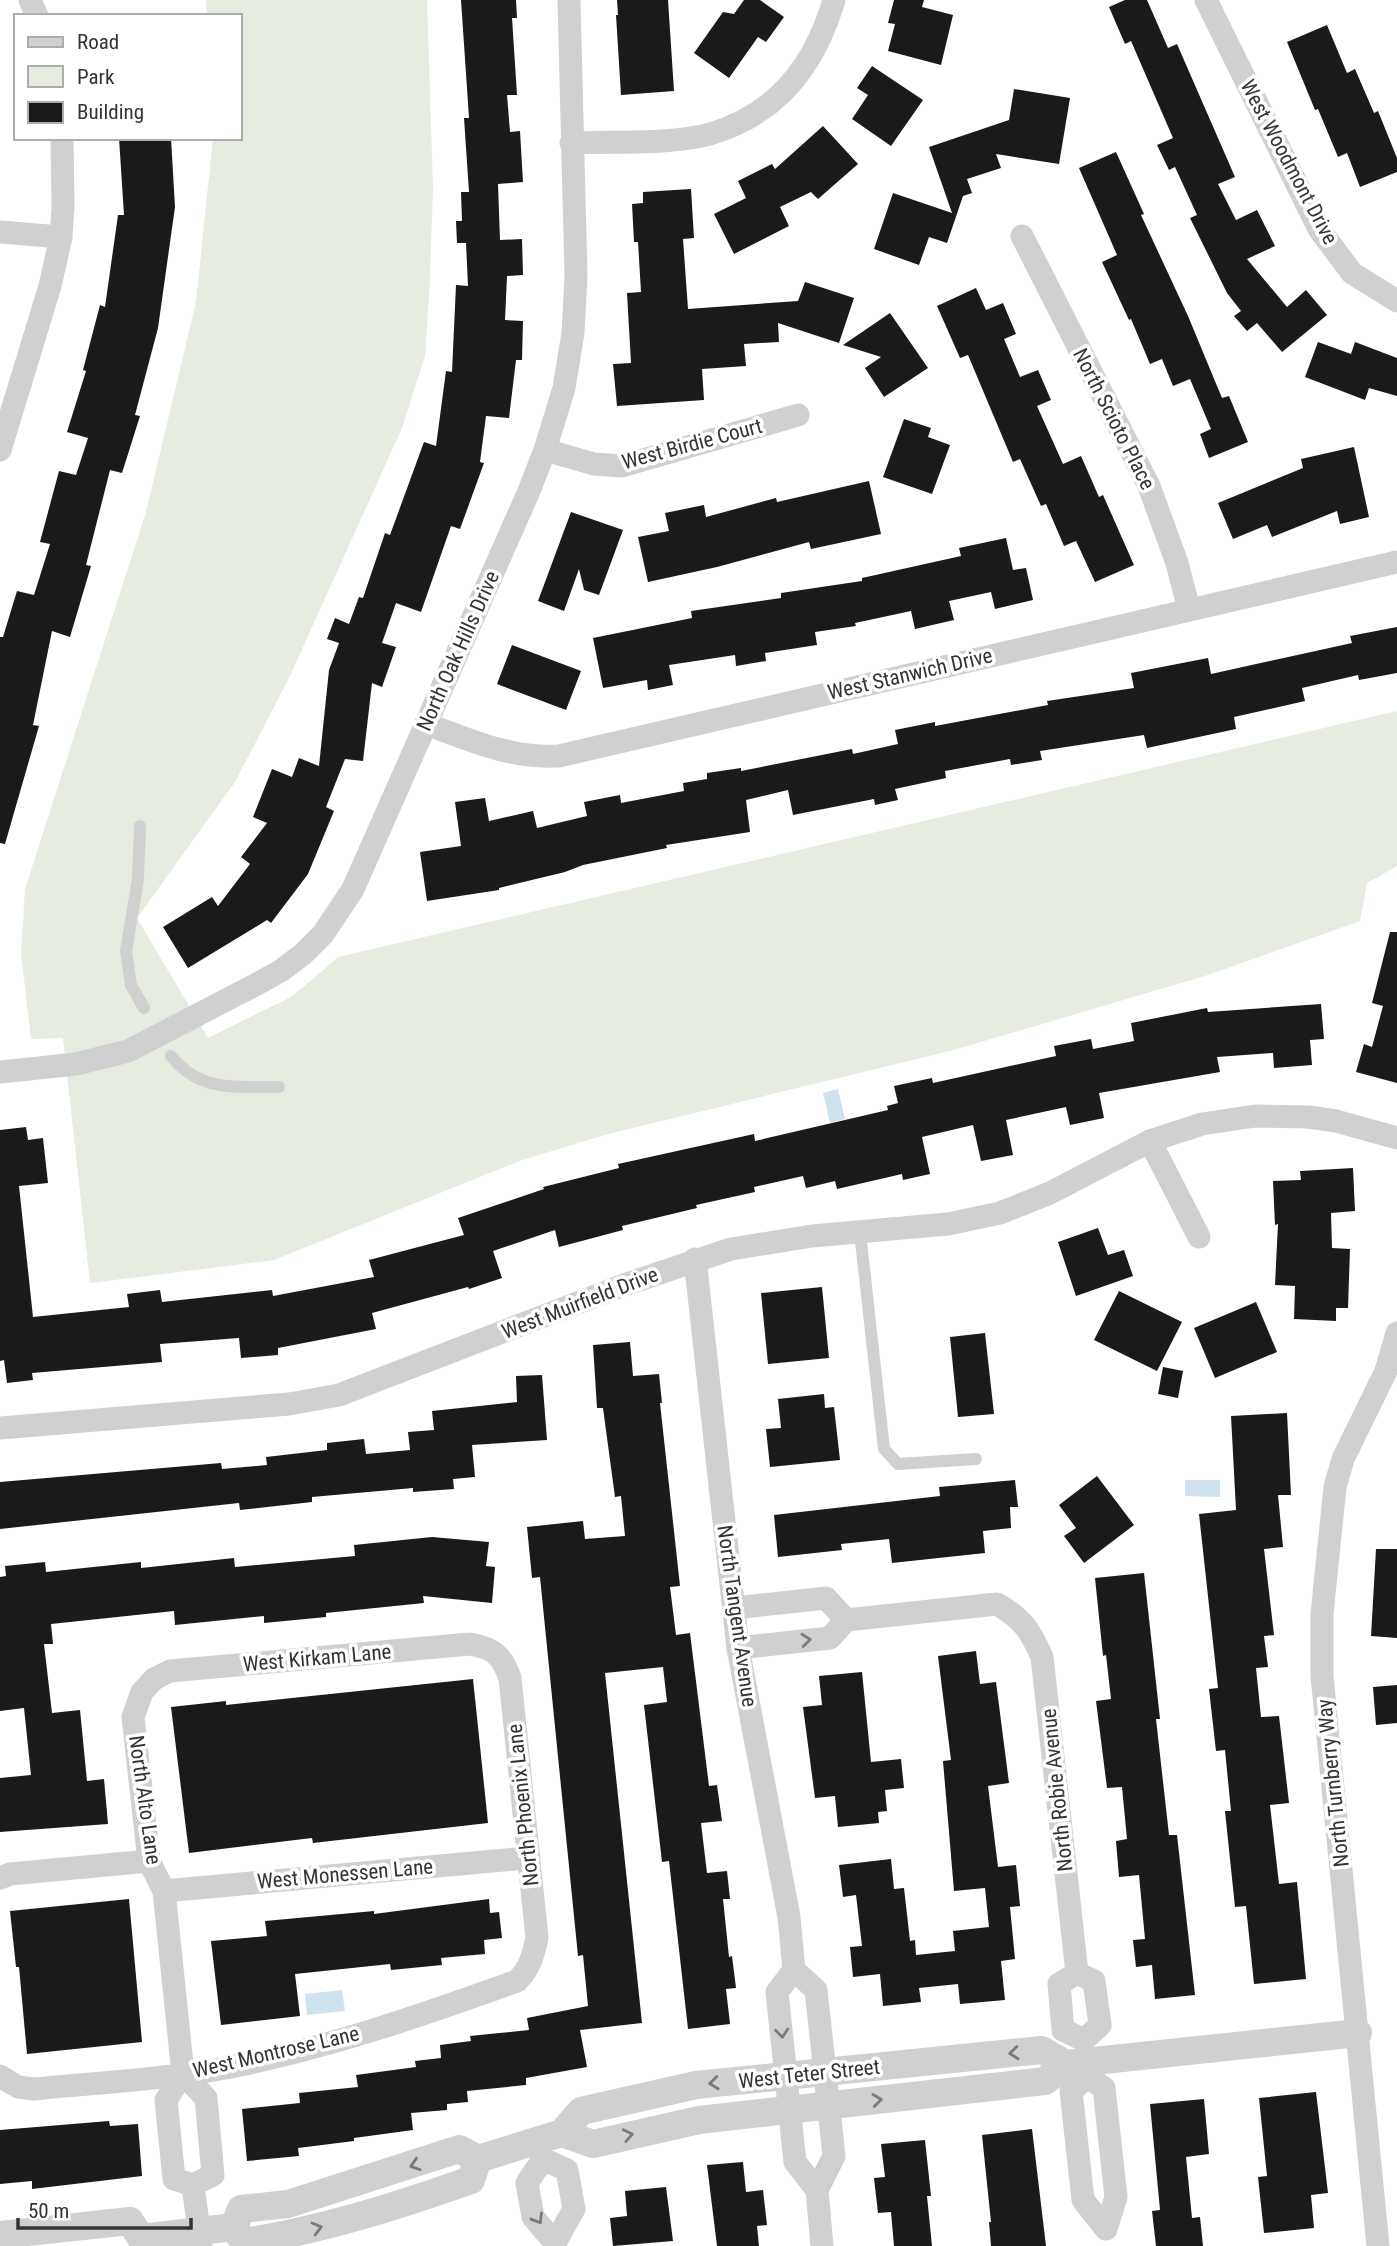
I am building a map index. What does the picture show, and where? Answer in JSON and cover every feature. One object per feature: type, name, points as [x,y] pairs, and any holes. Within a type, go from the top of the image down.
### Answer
[{"type":"street","name":"North Oak Hills Drive","points":[[0,1072],[76,1064],[128,1051],[282,970],[323,934],[353,890],[545,450],[564,388],[573,333],[576,276],[569,0]]},
{"type":"street","points":[[571,143],[682,139],[709,134],[734,125],[782,94],[800,74],[827,24],[834,0]]},
{"type":"street","name":"West Woodmont Drive","points":[[1206,0],[1319,229],[1352,273],[1397,301]]},
{"type":"street","points":[[0,450],[50,286],[61,237],[64,193],[62,140]]},
{"type":"street","points":[[0,232],[61,237]]},
{"type":"street","name":"North Scioto Place","points":[[1022,236],[1149,485],[1177,562],[1189,609]]},
{"type":"street","name":"West Birdie Court","points":[[545,450],[594,464],[622,466],[798,415]]},
{"type":"street","name":"West Stanwich Drive","points":[[426,724],[505,753],[532,757],[559,756],[1397,562]]},
{"type":"street","name":"West Muirfield Drive","points":[[0,1428],[289,1404],[339,1395],[695,1259],[745,1247],[812,1236],[948,1224],[1000,1213],[1050,1194],[1150,1141],[1176,1131],[1228,1119],[1282,1115],[1336,1121],[1397,1138]]},
{"type":"street","points":[[1150,1141],[1199,1237]]},
{"type":"street","name":"North Tangent Avenue","points":[[695,1259],[738,1648],[789,1917],[794,1970]]},
{"type":"street","name":"North Turnberry Way","points":[[1378,2246],[1322,1676],[1322,1614],[1334,1499],[1340,1468],[1376,1395],[1397,1332]]},
{"type":"street","points":[[734,1608],[826,1598],[846,1620],[830,1638],[738,1648]]},
{"type":"street","name":"North Robie Avenue","points":[[846,1620],[997,1604],[1017,1615],[1031,1632],[1042,1657],[1077,1973]]},
{"type":"street","name":"West Kirkam Lane","points":[[142,1692],[154,1679],[170,1671],[470,1644],[498,1653]]},
{"type":"street","name":"North Phoenix Lane","points":[[498,1653],[510,1678],[537,1938],[533,1960]]},
{"type":"street","name":"North Alto Lane","points":[[142,1692],[133,1717],[149,1861],[164,1891],[183,2074]]},
{"type":"street","name":"West Monessen Lane","points":[[164,1891],[527,1858]]},
{"type":"street","points":[[0,1878],[10,1874],[149,1861]]},
{"type":"street","name":"West Montrose Lane","points":[[2,2078],[18,2087],[34,2089],[229,2067],[338,2040],[517,1981],[533,1960]]},
{"type":"street","points":[[817,2190],[795,2162],[777,1992],[794,1970],[816,1990],[834,2155],[817,2190],[822,2246]]},
{"type":"street","points":[[1107,2237],[1083,2200],[1071,2091],[1081,2060],[1100,2025],[1094,1981],[1077,1973],[1059,1984],[1063,2030],[1081,2060],[1104,2088],[1116,2197],[1107,2237]]},
{"type":"street","name":"West Teter Street","points":[[547,2144],[581,2111],[696,2085],[1042,2050],[1081,2060],[1358,2033]]},
{"type":"street","name":"West Teter Street","points":[[0,2235],[130,2221],[139,2242],[200,2239],[234,2227],[241,2209],[288,2204],[459,2149],[478,2159],[547,2144],[593,2144],[699,2120],[1045,2081],[1081,2060]]},
{"type":"street","points":[[183,2074],[206,2098],[213,2175],[193,2185],[174,2179],[166,2100],[183,2074]]},
{"type":"street","points":[[547,2144],[567,2170],[574,2209],[556,2244],[533,2217],[527,2183],[547,2144]]},
{"type":"street","points":[[193,2185],[200,2239]]},
{"type":"lane","points":[[140,826],[138,879],[126,951],[131,985],[144,1008]]},
{"type":"lane","points":[[171,1056],[184,1072],[208,1084],[279,1087]]},
{"type":"lane","points":[[860,1232],[884,1448],[898,1464],[976,1459]]},
{"type":"green space","points":[[206,0],[427,0],[433,188],[425,356],[402,428],[289,678],[235,782],[137,918],[208,1038],[293,996],[338,957],[1397,711],[1397,866],[1367,883],[1360,921],[1208,975],[954,1050],[608,1134],[522,1160],[274,1260],[90,1283],[63,1038],[31,1039],[21,953],[25,889],[146,512],[196,302],[213,140],[242,140],[242,14],[207,14]]},
{"type":"water","points":[[838,1089],[845,1119],[830,1123],[823,1093]]},
{"type":"water","points":[[1185,1480],[1220,1480],[1220,1497],[1185,1496]]},
{"type":"water","points":[[342,1990],[345,2011],[307,2015],[305,1994]]},
{"type":"building","points":[[461,0],[516,0],[517,18],[512,18],[517,95],[507,95],[510,132],[520,131],[523,182],[498,184],[500,240],[522,239],[523,275],[507,276],[505,320],[523,321],[522,360],[516,360],[509,418],[486,416],[480,462],[484,463],[460,529],[451,526],[421,612],[396,603],[382,643],[396,647],[382,687],[372,683],[363,761],[345,759],[326,807],[334,811],[308,874],[271,923],[267,920],[188,968],[163,927],[212,897],[218,906],[250,864],[241,857],[267,823],[253,817],[272,769],[292,777],[299,758],[319,766],[329,670],[339,643],[327,639],[335,618],[349,624],[359,597],[363,598],[385,533],[390,535],[424,442],[436,446],[446,371],[452,372],[456,285],[468,286],[466,243],[457,243],[456,221],[462,221],[461,192],[469,192],[464,118],[469,118]]},
{"type":"building","points":[[617,0],[668,0],[674,91],[621,95]]},
{"type":"building","points":[[744,0],[760,0],[784,17],[766,42],[758,37],[729,78],[694,53],[723,12],[734,14]]},
{"type":"building","points":[[894,0],[924,0],[922,7],[953,15],[941,65],[888,51],[895,24],[888,23]]},
{"type":"building","points":[[1125,0],[1147,0],[1168,48],[1177,44],[1235,177],[1218,184],[1236,220],[1257,210],[1275,246],[1247,259],[1287,307],[1306,290],[1327,315],[1282,352],[1257,323],[1247,331],[1234,316],[1241,311],[1227,293],[1190,218],[1197,215],[1175,167],[1169,170],[1157,145],[1173,138],[1131,41],[1125,44],[1109,7]]},
{"type":"building","points":[[1327,25],[1347,73],[1355,69],[1374,113],[1378,111],[1397,158],[1397,172],[1360,187],[1347,153],[1338,157],[1287,42]]},
{"type":"building","points":[[872,66],[923,100],[891,146],[852,119],[868,95],[857,88]]},
{"type":"building","points":[[1014,89],[1070,98],[1059,164],[996,154],[1001,168],[967,179],[972,193],[963,196],[947,243],[929,237],[919,265],[874,249],[893,193],[952,213],[929,147],[1009,120]]},
{"type":"building","points":[[823,126],[858,164],[818,199],[811,192],[780,207],[789,226],[734,254],[714,214],[746,198],[738,181],[772,164],[775,169]]},
{"type":"building","points":[[119,140],[171,140],[175,207],[158,328],[135,415],[140,416],[122,473],[110,470],[86,565],[91,566],[70,637],[52,631],[33,725],[39,726],[5,844],[0,843],[0,637],[3,637],[17,591],[34,595],[50,544],[40,542],[59,471],[76,475],[88,438],[67,432],[86,371],[83,370],[100,305],[105,307],[118,215],[124,215]]},
{"type":"building","points":[[1116,152],[1222,398],[1229,396],[1248,442],[1209,458],[1200,434],[1211,429],[1190,379],[1173,386],[1162,359],[1150,364],[1102,262],[1117,255],[1079,168]]},
{"type":"building","points":[[691,189],[694,238],[683,239],[688,309],[798,301],[805,282],[854,298],[839,343],[778,323],[779,342],[744,344],[746,366],[702,369],[704,400],[617,406],[613,364],[631,363],[627,293],[641,292],[638,242],[634,242],[632,204],[643,203],[643,192]]},
{"type":"building","points":[[976,288],[986,310],[1003,303],[1016,334],[1004,339],[1020,377],[1038,370],[1051,400],[1037,406],[1063,464],[1081,456],[1099,497],[1103,495],[1134,565],[1095,582],[1076,541],[1064,546],[1046,504],[1041,506],[1020,459],[1013,462],[968,355],[960,358],[937,306]]},
{"type":"building","points":[[890,313],[928,368],[884,397],[865,368],[881,357],[843,345]]},
{"type":"building","points":[[1318,342],[1351,354],[1355,342],[1397,358],[1397,396],[1369,388],[1365,400],[1305,377]]},
{"type":"building","points":[[904,419],[931,428],[928,437],[950,445],[932,494],[883,477]]},
{"type":"building","points":[[1354,447],[1369,517],[1340,524],[1337,511],[1272,537],[1267,525],[1233,539],[1218,503],[1303,468],[1301,459]]},
{"type":"building","points":[[869,481],[881,534],[811,549],[809,542],[648,582],[638,537],[669,531],[665,513],[704,505],[706,517],[776,498],[777,502]]},
{"type":"building","points":[[571,512],[623,530],[599,595],[584,590],[579,569],[564,611],[538,601]]},
{"type":"building","points":[[1006,538],[1013,570],[1026,568],[1033,600],[995,609],[991,592],[949,601],[954,620],[915,629],[911,611],[855,623],[856,626],[815,632],[817,645],[765,653],[766,661],[736,666],[735,655],[669,665],[673,685],[648,690],[647,680],[603,688],[593,638],[692,618],[691,611],[781,598],[781,593],[862,581],[862,578],[961,556],[959,548]]},
{"type":"building","points":[[1397,627],[1397,673],[1359,680],[1358,675],[1302,688],[1305,701],[1234,717],[1236,729],[1147,748],[1144,735],[1040,751],[1042,760],[1011,765],[1010,759],[945,771],[946,778],[895,789],[898,800],[875,805],[874,799],[793,815],[788,790],[746,800],[750,832],[666,845],[667,848],[583,865],[499,890],[427,901],[420,852],[461,846],[455,802],[485,798],[489,821],[533,811],[537,828],[587,816],[584,802],[620,795],[621,803],[684,791],[683,783],[707,779],[707,773],[741,768],[741,771],[852,749],[853,754],[898,744],[895,730],[935,722],[935,726],[1048,705],[1047,701],[1134,688],[1131,673],[1208,658],[1211,674],[1352,643],[1350,636]]},
{"type":"building","points":[[512,645],[581,671],[566,710],[497,684]]},
{"type":"building","points":[[1390,932],[1397,932],[1397,1083],[1356,1072],[1364,1044],[1372,1047],[1383,1006],[1372,1003]]},
{"type":"building","points":[[1321,1004],[1324,1039],[1310,1040],[1312,1065],[1274,1068],[1273,1053],[1217,1057],[1220,1072],[1099,1093],[1104,1118],[1070,1125],[1066,1107],[1006,1120],[1013,1155],[981,1161],[973,1125],[922,1137],[930,1174],[903,1180],[902,1174],[837,1189],[835,1181],[806,1188],[803,1176],[754,1187],[755,1192],[696,1205],[697,1208],[622,1226],[623,1230],[559,1247],[555,1230],[493,1251],[502,1278],[372,1313],[376,1329],[278,1348],[278,1355],[241,1358],[239,1338],[160,1344],[162,1362],[32,1373],[33,1380],[7,1383],[4,1360],[0,1361],[0,1130],[26,1127],[28,1140],[43,1138],[48,1183],[19,1186],[33,1317],[129,1307],[127,1294],[160,1290],[162,1302],[272,1290],[273,1296],[374,1277],[369,1260],[464,1235],[458,1218],[544,1189],[543,1187],[619,1168],[618,1164],[754,1134],[755,1141],[888,1110],[887,1106],[898,1103],[894,1086],[932,1078],[933,1083],[1056,1056],[1054,1046],[1091,1039],[1093,1049],[1134,1041],[1131,1023],[1207,1008],[1208,1012]]},
{"type":"building","points":[[1353,1168],[1355,1211],[1331,1213],[1332,1248],[1350,1249],[1348,1308],[1336,1308],[1336,1321],[1294,1319],[1295,1286],[1275,1285],[1278,1224],[1275,1225],[1273,1181],[1301,1180],[1300,1171]]},
{"type":"building","points":[[1098,1228],[1108,1255],[1124,1250],[1133,1276],[1076,1296],[1058,1242]]},
{"type":"building","points":[[822,1287],[829,1358],[768,1364],[761,1293]]},
{"type":"building","points":[[1119,1291],[1182,1322],[1157,1371],[1094,1340]]},
{"type":"building","points":[[1256,1302],[1277,1352],[1215,1378],[1194,1328]]},
{"type":"building","points":[[985,1333],[994,1414],[958,1417],[950,1337]]},
{"type":"building","points":[[630,1342],[633,1376],[659,1374],[680,1586],[670,1587],[676,1635],[690,1633],[709,1786],[717,1785],[722,1821],[701,1823],[707,1873],[727,1871],[730,1899],[723,1899],[729,1957],[732,1956],[736,1988],[726,1989],[730,2024],[688,2029],[669,1861],[662,1862],[644,1705],[667,1702],[663,1667],[605,1673],[642,2023],[580,2030],[587,2067],[526,2078],[526,2085],[467,2091],[468,2102],[447,2104],[447,2110],[411,2113],[413,2130],[298,2148],[299,2156],[247,2161],[242,2109],[300,2103],[299,2093],[358,2087],[356,2075],[416,2067],[415,2061],[441,2058],[440,2045],[471,2041],[470,2036],[529,2030],[527,2018],[588,2006],[583,1955],[578,1956],[540,1577],[532,1578],[527,1527],[583,1521],[585,1539],[625,1536],[621,1496],[615,1497],[603,1408],[597,1408],[593,1345]]},
{"type":"building","points":[[1163,1367],[1183,1371],[1178,1398],[1158,1394]]},
{"type":"building","points":[[542,1375],[547,1440],[472,1445],[475,1477],[453,1479],[454,1489],[413,1492],[413,1488],[312,1497],[312,1502],[240,1510],[239,1503],[0,1529],[0,1482],[221,1463],[222,1469],[267,1465],[266,1457],[327,1450],[327,1443],[364,1439],[366,1454],[410,1450],[408,1432],[434,1430],[432,1411],[517,1402],[516,1376]]},
{"type":"building","points":[[824,1394],[825,1408],[834,1407],[840,1460],[770,1467],[766,1429],[781,1428],[778,1399]]},
{"type":"building","points":[[1287,1413],[1291,1495],[1278,1495],[1283,1547],[1264,1549],[1274,1635],[1264,1636],[1268,1667],[1256,1668],[1261,1717],[1279,1716],[1289,1803],[1270,1805],[1279,1884],[1297,1882],[1306,1979],[1254,1984],[1246,1906],[1235,1907],[1225,1811],[1231,1811],[1225,1750],[1216,1751],[1209,1689],[1218,1688],[1199,1514],[1236,1510],[1231,1416]]},
{"type":"building","points":[[1097,1476],[1134,1525],[1084,1563],[1064,1536],[1076,1528],[1059,1505]]},
{"type":"building","points":[[1015,1480],[1018,1507],[1010,1507],[1011,1528],[983,1531],[985,1553],[892,1563],[889,1539],[841,1544],[842,1550],[778,1557],[774,1515],[940,1496],[939,1487]]},
{"type":"building","points":[[432,1537],[489,1542],[486,1566],[495,1567],[492,1603],[423,1596],[424,1603],[326,1613],[326,1617],[264,1623],[264,1616],[175,1625],[174,1611],[51,1624],[53,1644],[44,1644],[52,1713],[80,1710],[87,1781],[104,1779],[108,1824],[0,1832],[0,1778],[31,1775],[24,1708],[0,1711],[0,1577],[6,1576],[5,1566],[45,1562],[46,1572],[141,1562],[141,1568],[234,1558],[235,1567],[355,1556],[354,1545]]},
{"type":"building","points":[[1376,1549],[1397,1549],[1397,1638],[1371,1636]]},
{"type":"building","points":[[1144,1573],[1169,1835],[1177,1835],[1195,1995],[1155,1999],[1152,1965],[1136,1967],[1133,1940],[1145,1939],[1139,1875],[1119,1877],[1116,1841],[1127,1839],[1122,1787],[1107,1788],[1096,1701],[1111,1699],[1106,1655],[1103,1656],[1095,1578]]},
{"type":"building","points":[[976,1651],[980,1684],[996,1682],[1009,1783],[988,1786],[998,1867],[1016,1865],[1020,1906],[1010,1907],[1015,1959],[1001,1961],[1005,2000],[960,2004],[958,1984],[919,1988],[921,2002],[883,2006],[880,1974],[853,1977],[850,1947],[862,1946],[856,1895],[843,1897],[839,1865],[891,1859],[894,1889],[904,1888],[910,1941],[915,1940],[916,1955],[955,1951],[953,1931],[989,1927],[985,1888],[954,1891],[943,1761],[951,1760],[938,1656]]},
{"type":"building","points":[[862,1672],[871,1762],[901,1759],[904,1788],[885,1790],[887,1811],[878,1812],[879,1823],[838,1827],[835,1796],[815,1798],[803,1707],[822,1705],[819,1676]]},
{"type":"building","points":[[473,1679],[488,1823],[313,1843],[312,1838],[189,1853],[171,1707],[226,1701],[226,1705]]},
{"type":"building","points":[[1397,1685],[1397,1723],[1376,1725],[1373,1687]]},
{"type":"building","points":[[129,1899],[142,2042],[27,2054],[19,1967],[16,1967],[10,1911]]},
{"type":"building","points":[[489,1899],[490,1913],[499,1912],[502,1938],[484,1940],[485,1954],[441,1958],[442,1965],[391,1970],[390,1964],[295,1974],[300,2016],[221,2025],[211,1941],[267,1936],[265,1921],[374,1911],[374,1914]]},
{"type":"building","points":[[1316,2092],[1328,2193],[1311,2195],[1314,2228],[1264,2233],[1258,2177],[1267,2176],[1259,2098]]},
{"type":"building","points":[[1204,2099],[1209,2154],[1186,2157],[1192,2218],[1200,2217],[1203,2246],[1156,2246],[1152,2211],[1160,2210],[1150,2104]]},
{"type":"building","points":[[109,2121],[110,2126],[138,2124],[142,2176],[32,2189],[32,2181],[0,2184],[0,2130]]},
{"type":"building","points":[[1032,2129],[1046,2246],[991,2246],[982,2135]]},
{"type":"building","points":[[925,2140],[931,2196],[927,2196],[932,2246],[894,2246],[891,2212],[878,2213],[874,2178],[885,2177],[881,2144]]},
{"type":"building","points":[[743,2162],[746,2192],[763,2190],[767,2225],[757,2226],[759,2246],[717,2246],[707,2165]]},
{"type":"building","points":[[666,2187],[673,2241],[613,2246],[610,2218],[627,2216],[625,2191]]}]
